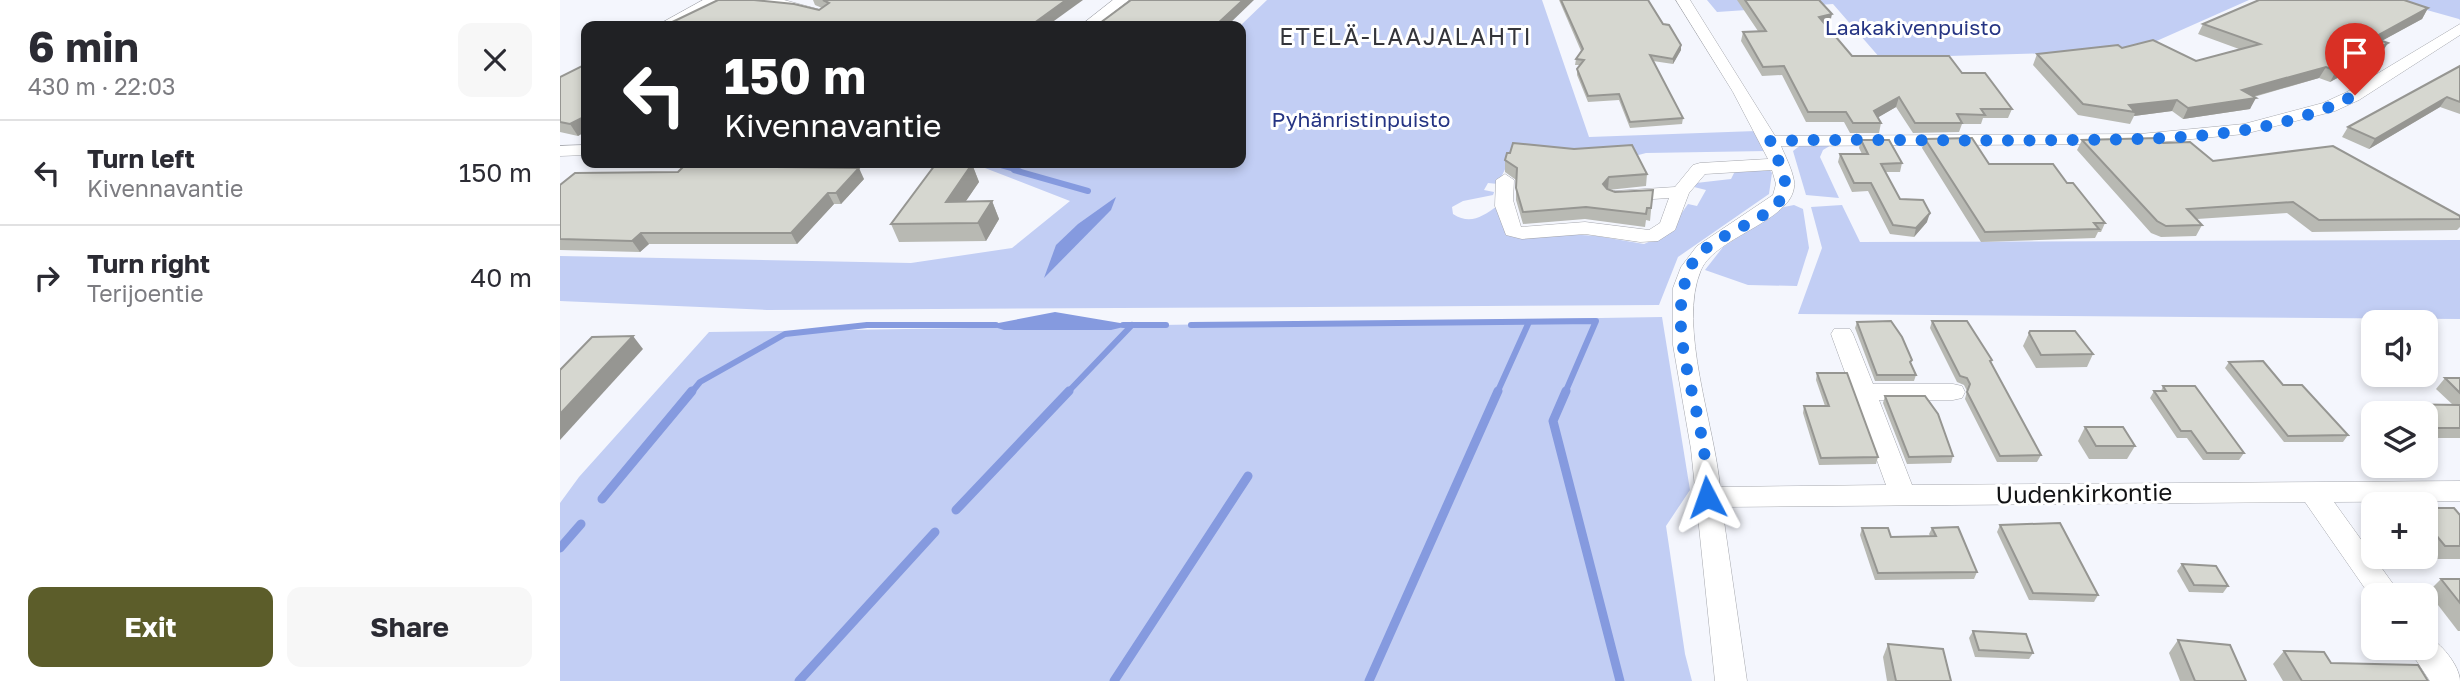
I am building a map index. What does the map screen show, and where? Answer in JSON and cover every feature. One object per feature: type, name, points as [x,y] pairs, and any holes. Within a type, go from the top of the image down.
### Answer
[{"type":"street","points":[[673,21],[714,0]]},
{"type":"street","points":[[762,0],[796,4],[824,14]]},
{"type":"street","points":[[1094,21],[1122,0]]},
{"type":"street","points":[[1683,0],[1770,141],[1785,183],[1780,200],[1765,214],[1717,237],[1696,256],[1684,286],[1683,346],[1702,438],[1731,681]]},
{"type":"street","points":[[1770,141],[2140,139],[2266,125],[2353,96],[2460,28]]},
{"type":"street","points":[[560,150],[581,150]]},
{"type":"street","points":[[1505,180],[1502,200],[1513,231],[1522,233],[1592,228],[1652,237],[1664,231],[1675,217],[1680,192],[1700,169],[1779,164]]},
{"type":"street","points":[[1615,196],[1680,192]]},
{"type":"street","points":[[1842,334],[1903,495]]},
{"type":"street","points":[[1864,393],[1953,392]]},
{"type":"street","name":"Uudenkirkontie","points":[[1707,497],[2460,491]]},
{"type":"street","points":[[2312,492],[2377,583]]},
{"type":"street","points":[[2433,660],[2448,681]]},
{"type":"green space","name":"Pyhänristinpuisto","points":[[1267,0],[1542,0],[1589,137],[1756,131],[1767,151],[1646,153],[1631,157],[1507,165],[1498,184],[1488,183],[1484,190],[1494,192],[1496,187],[1493,195],[1463,201],[1452,207],[1453,214],[1465,219],[1476,218],[1497,206],[1505,230],[1597,236],[1644,244],[1667,234],[1688,204],[1697,206],[1706,190],[1694,187],[1696,183],[1731,179],[1736,169],[1769,169],[1772,173],[1769,194],[1678,257],[1659,305],[767,310],[560,301],[560,256],[911,263],[1012,248],[1070,201],[985,168],[1246,168],[1245,21]]},
{"type":"green space","name":"Laakakivenpuisto","points":[[1707,0],[2249,0],[2143,47],[2125,51],[1880,58],[1833,4],[1717,12]]},
{"type":"green space","points":[[2391,0],[2460,0],[2460,20],[2459,19]]},
{"type":"green space","points":[[1802,144],[1833,144],[1823,150],[1820,157],[1839,198],[1806,195],[1793,151]]},
{"type":"green space","points":[[1794,205],[1803,209],[1809,248],[1797,286],[1748,285],[1705,270],[1723,247],[1784,207]]},
{"type":"green space","points":[[1842,205],[1860,242],[2460,240],[2460,319],[2438,319],[2438,310],[2361,310],[2361,318],[1798,314],[1822,248],[1811,207]]},
{"type":"green space","points":[[1662,317],[1690,490],[1666,526],[1685,654],[1692,681],[560,681],[560,503],[579,477],[709,332]]},
{"type":"water","points":[[1116,197],[1111,210],[1044,278],[1056,245],[1078,224]]},
{"type":"water","points":[[1055,312],[1132,325],[1111,330],[1004,330],[988,325]]},
{"type":"building","points":[[718,0],[754,0],[794,4],[819,10],[829,3],[823,0],[1066,0],[1037,21],[674,21]]},
{"type":"building","points":[[1131,0],[1243,0],[1220,21],[1103,21]]},
{"type":"building","points":[[1561,0],[1648,0],[1663,24],[1669,25],[1681,45],[1673,59],[1650,55],[1683,118],[1630,122],[1619,94],[1588,96],[1577,69],[1584,60],[1576,59],[1583,49]]},
{"type":"building","points":[[1745,0],[1819,0],[1832,14],[1819,17],[1852,56],[1949,56],[1962,73],[1985,73],[2012,109],[1981,109],[1985,115],[1957,114],[1962,123],[1915,123],[1899,97],[1874,111],[1881,123],[1853,123],[1846,112],[1808,112],[1784,66],[1763,67],[1743,32],[1766,31]]},
{"type":"building","points":[[2259,0],[2404,0],[2428,8],[2373,38],[2388,43],[2336,71],[2326,67],[2242,90],[2256,98],[2188,108],[2177,100],[2129,105],[2135,112],[2083,104],[2037,54],[2118,45],[2122,48],[2153,40],[2196,61],[2260,44],[2203,24]]},
{"type":"building","points":[[581,66],[581,118],[570,124],[560,122],[560,77]]},
{"type":"building","points":[[2460,66],[2460,102],[2447,97],[2375,139],[2348,127]]},
{"type":"building","points":[[1972,138],[1989,164],[2053,164],[2067,183],[2073,183],[2105,223],[2094,223],[2099,229],[1985,232],[1925,139]]},
{"type":"building","points":[[2158,138],[2163,143],[2190,142],[2213,161],[2333,146],[2460,216],[2460,219],[2319,220],[2293,202],[2187,209],[2202,225],[2166,226],[2157,221],[2082,140]]},
{"type":"building","points":[[1861,140],[1889,140],[1902,163],[1881,164],[1900,199],[1923,200],[1930,213],[1916,228],[1893,225],[1871,183],[1854,183],[1840,154],[1868,154]]},
{"type":"building","points":[[1513,143],[1574,149],[1632,145],[1647,174],[1609,177],[1603,184],[1615,192],[1653,190],[1651,208],[1647,208],[1646,214],[1586,207],[1523,212],[1516,188],[1517,168],[1505,160]]},
{"type":"building","points":[[682,168],[859,168],[836,193],[828,193],[791,233],[641,233],[632,241],[560,239],[560,185],[575,173],[678,172]]},
{"type":"building","points":[[933,168],[969,168],[946,202],[992,201],[978,223],[891,224]]},
{"type":"building","points":[[1891,321],[1902,337],[1916,375],[1877,375],[1857,322]]},
{"type":"building","points":[[1932,321],[1967,321],[1992,360],[1990,361],[2041,455],[2000,456],[1967,392],[1970,384],[1967,378],[1960,376]]},
{"type":"building","points":[[2030,331],[2075,331],[2093,354],[2041,355]]},
{"type":"building","points":[[633,336],[560,414],[560,370],[592,337]]},
{"type":"building","points":[[2263,361],[2283,385],[2302,385],[2348,435],[2288,436],[2229,362]]},
{"type":"building","points":[[1817,373],[1847,373],[1878,457],[1821,458],[1804,406],[1829,406]]},
{"type":"building","points":[[2445,378],[2460,378],[2460,393]]},
{"type":"building","points":[[2163,386],[2195,386],[2244,453],[2207,453],[2191,431],[2181,431],[2154,391],[2166,391]]},
{"type":"building","points":[[1885,396],[1925,396],[1938,414],[1953,456],[1909,457]]},
{"type":"building","points":[[2438,405],[2460,405],[2460,428],[2438,428]]},
{"type":"building","points":[[2085,427],[2123,427],[2135,446],[2096,446]]},
{"type":"building","points":[[2438,508],[2454,508],[2460,515],[2460,546],[2445,546],[2438,538]]},
{"type":"building","points":[[2060,523],[2098,595],[2033,593],[2000,525]]},
{"type":"building","points":[[1958,527],[1977,572],[1878,573],[1862,528],[1888,528],[1891,537],[1936,536],[1932,528]]},
{"type":"building","points":[[2182,564],[2216,566],[2228,586],[2194,585]]},
{"type":"building","points":[[2441,579],[2460,579],[2460,603]]},
{"type":"building","points":[[1973,631],[2026,634],[2033,653],[1979,650]]},
{"type":"building","points":[[2178,640],[2230,645],[2246,681],[2195,681]]},
{"type":"building","points":[[1888,644],[1943,649],[1951,681],[1896,681]]},
{"type":"building","points":[[2284,651],[2324,652],[2331,663],[2418,665],[2428,681],[2302,681]]},
{"type":"waterway","points":[[1010,168],[1020,171]]},
{"type":"waterway","points":[[1014,170],[1088,191]]},
{"type":"waterway","points":[[1191,325],[1596,321],[1565,393]]},
{"type":"waterway","points":[[1497,393],[1529,322]]},
{"type":"waterway","points":[[691,393],[700,382],[785,334],[867,325],[996,325]]},
{"type":"waterway","points":[[1123,325],[1132,325]]},
{"type":"waterway","points":[[1067,393],[1132,325]]},
{"type":"waterway","points":[[1132,325],[1166,325]]},
{"type":"waterway","points":[[602,499],[692,391]]},
{"type":"waterway","points":[[956,510],[1069,391]]},
{"type":"waterway","points":[[1369,681],[1498,391]]},
{"type":"waterway","points":[[1566,391],[1553,421],[1620,681]]},
{"type":"waterway","points":[[1114,681],[1248,476]]},
{"type":"waterway","points":[[560,548],[581,524]]},
{"type":"waterway","points":[[799,681],[935,532]]},
{"type":"district","name":"ETELÄ-LAAJALAHTI","points":[[1406,37]]},
{"type":"route","points":[[1707,497],[1702,438],[1683,346],[1684,286],[1696,256],[1717,237],[1768,211],[1782,196],[1785,183],[1770,141],[2041,141],[2177,137],[2266,125],[2329,107],[2355,95]]}]
